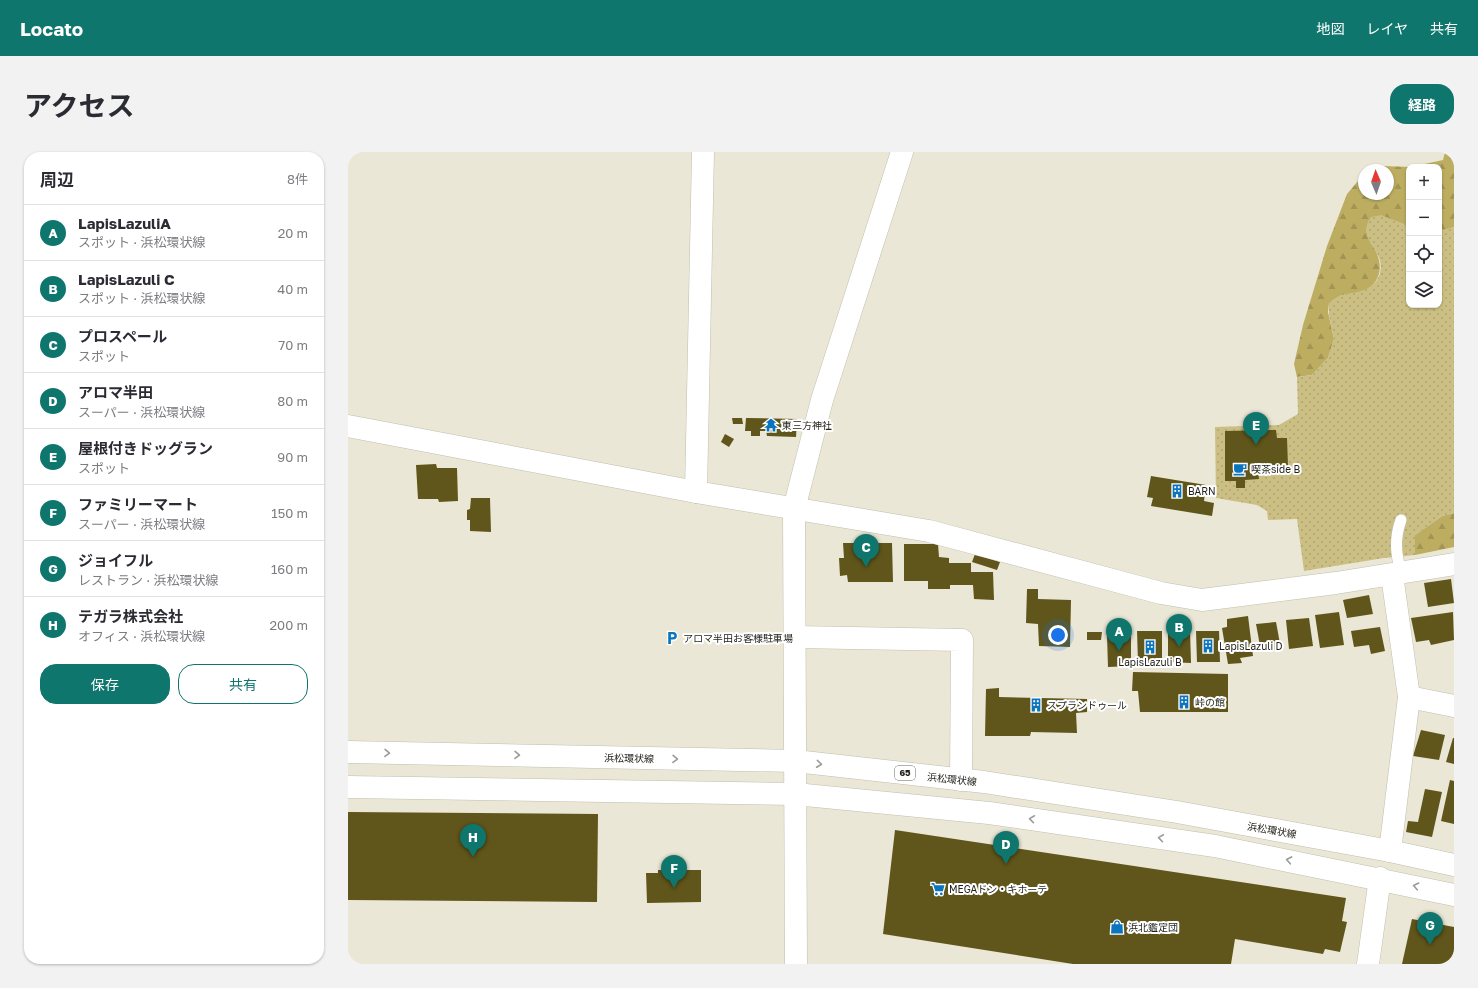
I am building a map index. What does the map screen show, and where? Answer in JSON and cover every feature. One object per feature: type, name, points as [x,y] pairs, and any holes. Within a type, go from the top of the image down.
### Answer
[{"type":"street","points":[[696,492],[703,152]]},
{"type":"street","points":[[796,964],[794,509],[822,400],[902,152]]},
{"type":"street","points":[[348,426],[696,492],[929,531],[1161,594],[1202,600],[1250,595],[1454,564]]},
{"type":"street","points":[[1390,852],[1409,696],[1396,574]]},
{"type":"street","points":[[795,637],[962,640],[961,780]]},
{"type":"street","points":[[1409,696],[1454,706]]},
{"type":"street","name":"浜松環状線","points":[[348,752],[795,761],[961,780],[1177,812],[1454,865]]},
{"type":"street","points":[[348,787],[795,794],[997,814],[1215,846],[1380,878],[1454,895]]},
{"type":"street","points":[[1368,964],[1380,878]]},
{"type":"lane","points":[[1396,574],[1395,550],[1397,532],[1401,520]]},
{"type":"green space","points":[[1445,152],[1454,152],[1454,227],[1442,231],[1442,164],[1425,164],[1443,160]]},
{"type":"green space","points":[[1394,166],[1406,167],[1406,226],[1402,223],[1370,242],[1379,261],[1379,275],[1376,281],[1364,291],[1343,295],[1329,303],[1328,312],[1334,339],[1328,358],[1312,375],[1297,377],[1294,364],[1303,325],[1327,246],[1347,194],[1358,181],[1358,200],[1394,200]]},
{"type":"green space","points":[[1454,513],[1454,547],[1415,555],[1415,535],[1442,516]]},
{"type":"shaded area","points":[[1381,215],[1402,223],[1406,226],[1406,308],[1442,308],[1442,231],[1454,227],[1454,513],[1442,516],[1415,535],[1415,555],[1384,558],[1304,571],[1297,519],[1268,520],[1267,511],[1257,505],[1216,498],[1215,427],[1279,425],[1298,414],[1297,377],[1312,375],[1328,358],[1334,339],[1329,315],[1329,303],[1340,296],[1365,290],[1374,284],[1378,279],[1381,264],[1366,232],[1367,225],[1371,217]]},
{"type":"building","points":[[732,418],[742,418],[743,424],[733,424]]},
{"type":"building","name":"東三方神社","points":[[746,418],[797,419],[796,437],[767,436],[766,431],[760,431],[760,436],[751,436],[751,431],[745,431]]},
{"type":"building","points":[[1276,430],[1277,438],[1287,438],[1288,466],[1254,467],[1254,471],[1258,471],[1259,479],[1245,480],[1245,488],[1236,488],[1236,481],[1225,481],[1225,431]]},
{"type":"building","points":[[725,434],[734,439],[729,447],[721,442]]},
{"type":"building","points":[[436,464],[437,468],[457,468],[458,501],[439,502],[438,499],[418,499],[416,465]]},
{"type":"building","name":"BARN","points":[[1151,476],[1206,485],[1204,501],[1214,503],[1212,516],[1151,506],[1153,498],[1147,497]]},
{"type":"building","points":[[471,498],[490,498],[491,532],[470,531],[470,520],[467,520],[467,510],[470,509]]},
{"type":"building","points":[[843,543],[892,543],[893,582],[848,582],[847,575],[840,576],[839,558],[844,558]]},
{"type":"building","points":[[904,544],[938,544],[939,557],[949,558],[949,563],[971,563],[971,572],[993,572],[994,600],[974,599],[973,585],[950,585],[950,589],[928,589],[928,581],[904,581]]},
{"type":"building","points":[[975,554],[1000,562],[997,570],[972,562]]},
{"type":"building","points":[[1451,579],[1454,603],[1428,607],[1424,583]]},
{"type":"building","points":[[1027,589],[1038,589],[1038,599],[1071,600],[1070,647],[1039,646],[1038,624],[1026,623]]},
{"type":"building","points":[[1369,595],[1373,614],[1347,618],[1343,600]]},
{"type":"building","points":[[1339,612],[1344,645],[1320,648],[1315,615]]},
{"type":"building","points":[[1453,612],[1454,640],[1431,645],[1429,640],[1416,642],[1411,618]]},
{"type":"building","points":[[1248,616],[1253,656],[1240,658],[1242,663],[1228,664],[1222,628],[1227,627],[1227,619]]},
{"type":"building","points":[[1309,618],[1313,646],[1289,649],[1286,620]]},
{"type":"building","points":[[1276,622],[1281,649],[1261,651],[1256,624]]},
{"type":"building","points":[[1380,627],[1385,651],[1371,654],[1369,645],[1354,647],[1351,631]]},
{"type":"building","name":"LapisLazuli B","points":[[1137,631],[1162,631],[1162,663],[1138,663]]},
{"type":"building","points":[[1168,631],[1190,631],[1191,663],[1168,662]]},
{"type":"building","name":"LapisLazuli D","points":[[1196,631],[1219,631],[1220,662],[1197,662]]},
{"type":"building","points":[[1087,632],[1102,632],[1101,640],[1087,640]]},
{"type":"building","points":[[1131,635],[1131,666],[1108,667],[1107,636]]},
{"type":"building","name":"峠の館","points":[[1133,672],[1228,674],[1228,712],[1140,712],[1138,691],[1132,691]]},
{"type":"building","name":"スプランドゥール","points":[[999,688],[999,697],[1087,699],[1087,712],[1076,713],[1077,733],[1031,732],[1030,736],[985,736],[986,689]]},
{"type":"building","points":[[1421,730],[1445,735],[1439,760],[1413,756]]},
{"type":"building","points":[[1454,738],[1454,764],[1446,762]]},
{"type":"building","points":[[1450,780],[1454,781],[1454,824],[1441,821]]},
{"type":"building","points":[[1425,789],[1442,792],[1432,837],[1406,832],[1408,821],[1418,822]]},
{"type":"building","points":[[348,812],[598,814],[597,902],[348,900]]},
{"type":"building","points":[[895,830],[1346,898],[1342,921],[1347,922],[1340,952],[1325,949],[1323,954],[1235,939],[1231,964],[1073,964],[883,934]]},
{"type":"building","points":[[658,870],[701,870],[701,902],[647,903],[646,873],[658,873]]},
{"type":"building","points":[[1412,919],[1454,927],[1454,964],[1402,964]]},
{"type":"place","name":"東三方神社","points":[[771,425]]},
{"type":"place","name":"屋根付きドッグラン","points":[[1256,445]]},
{"type":"place","name":"喫茶side B","points":[[1240,469]]},
{"type":"place","name":"BARN","points":[[1177,491]]},
{"type":"place","name":"プロスペール","points":[[866,567]]},
{"type":"place","name":"アロマ半田お客様駐車場","points":[[672,638]]},
{"type":"place","name":"LapisLazuli D","points":[[1208,646]]},
{"type":"place","name":"LapisLazuli B","points":[[1150,647]]},
{"type":"place","name":"LapisLazuli C","points":[[1179,647]]},
{"type":"place","name":"LapisLazuliA","points":[[1119,651]]},
{"type":"place","name":"峠の館","points":[[1184,702]]},
{"type":"place","name":"スプランドゥール","points":[[1036,705]]},
{"type":"place","name":"テガラ株式会社","points":[[473,857]]},
{"type":"place","name":"アロマ半田","points":[[1006,864]]},
{"type":"place","name":"ファミリーマート","points":[[674,888]]},
{"type":"place","name":"MEGAドン・キホーテ","points":[[938,889]]},
{"type":"place","name":"浜北鑑定団","points":[[1117,927]]},
{"type":"place","name":"ジョイフル","points":[[1430,945]]}]
